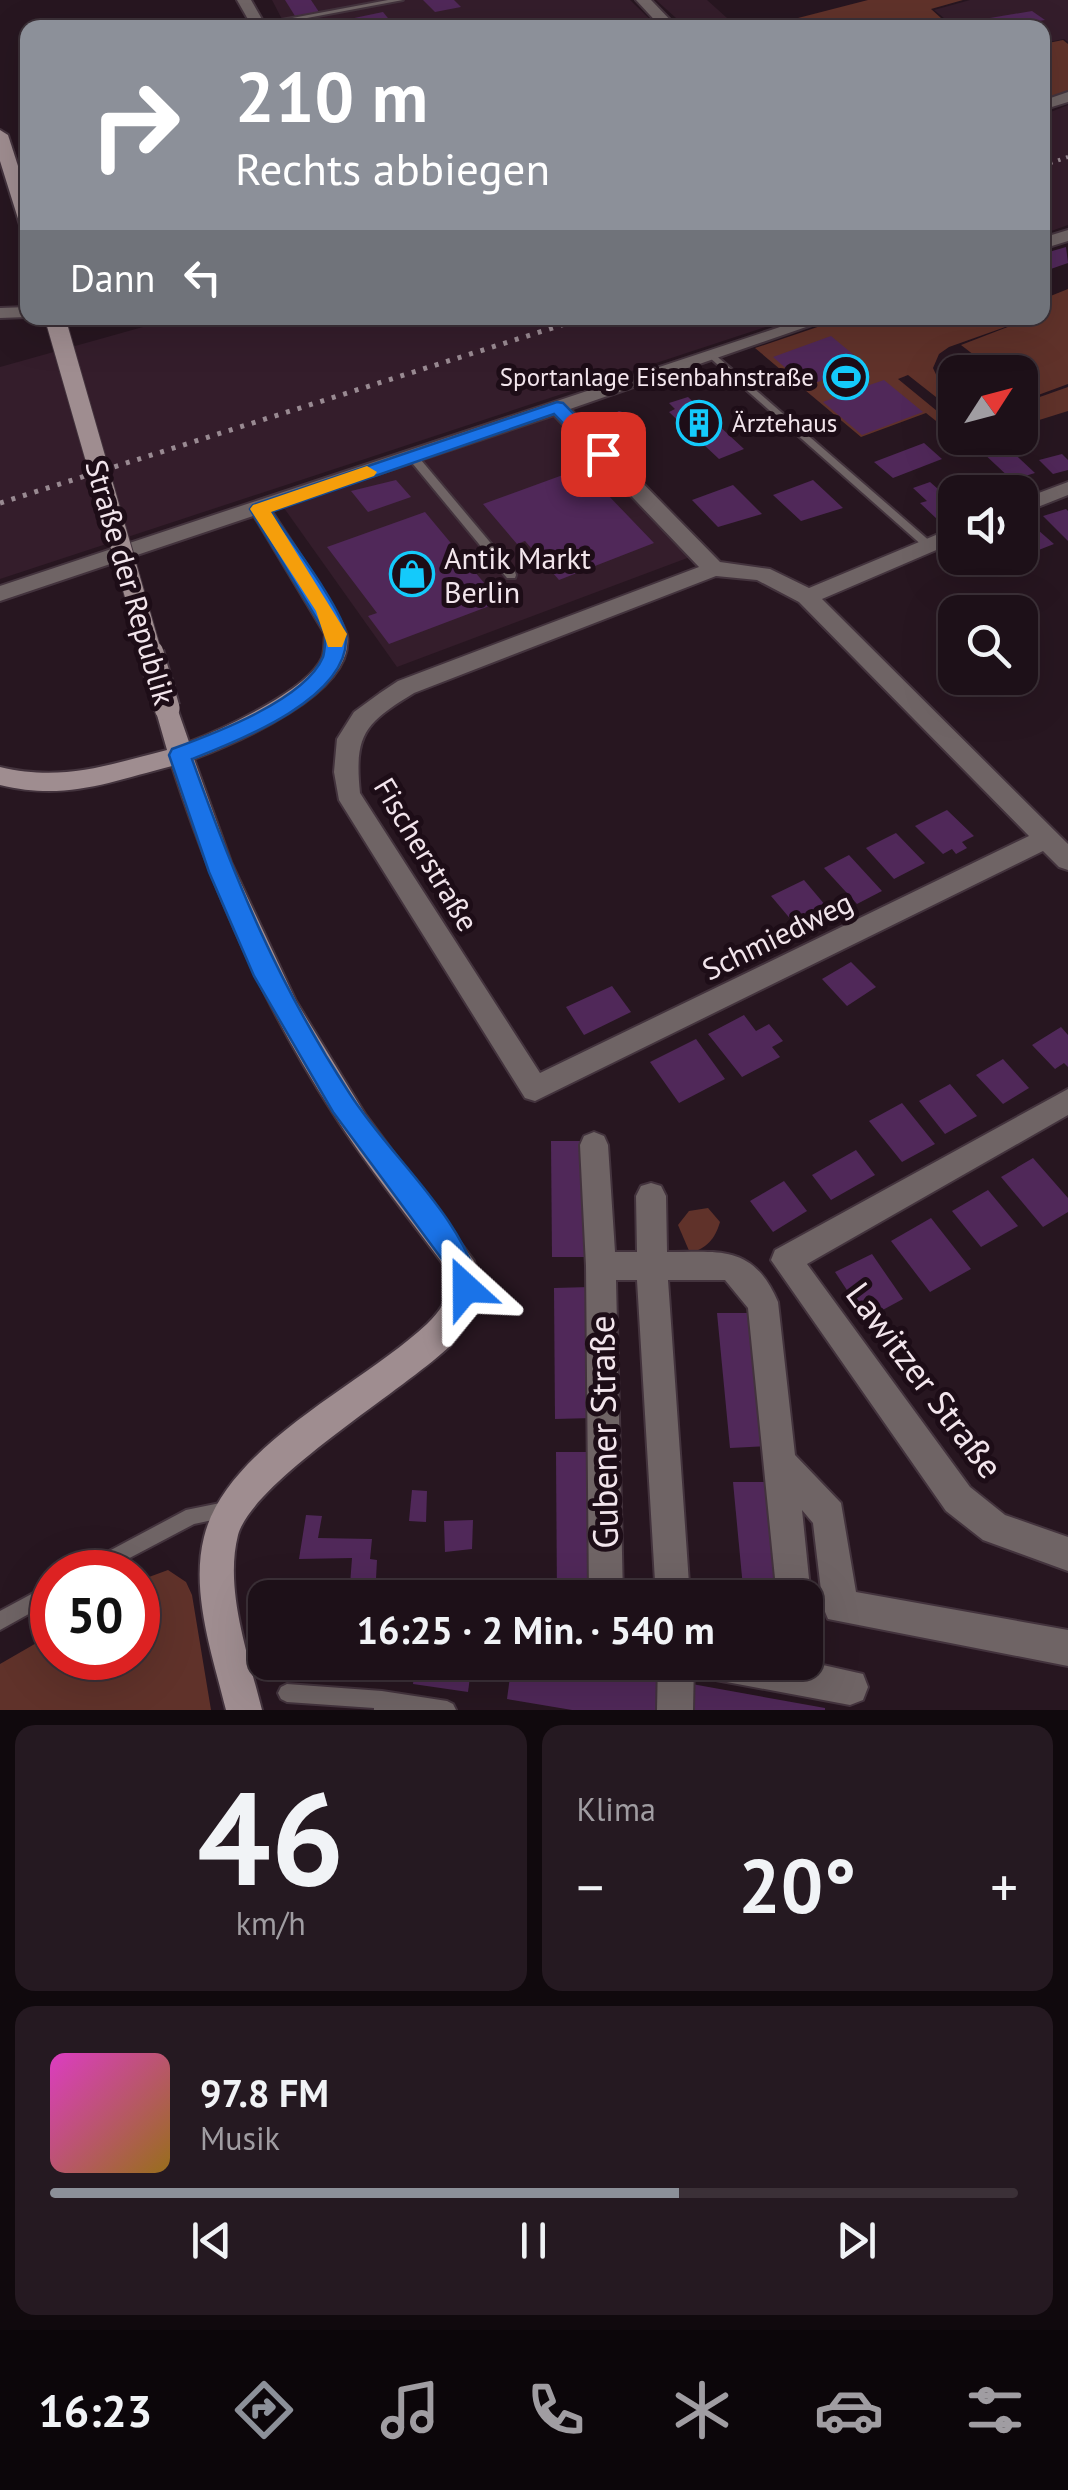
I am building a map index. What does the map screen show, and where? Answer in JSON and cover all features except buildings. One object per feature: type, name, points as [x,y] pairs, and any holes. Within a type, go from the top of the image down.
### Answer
[{"type":"main road","points":[[5,135],[14,180]]},
{"type":"main road","name":"Straße der Republik","points":[[57,325],[180,755],[221,872],[263,969],[342,1104],[459,1261],[466,1288],[448,1327],[376,1388],[255,1480],[232,1508]]},
{"type":"main road","points":[[0,776],[38,785],[53,784],[84,780],[180,755],[244,731],[314,682],[332,660],[336,634],[325,610],[260,509]]},
{"type":"main road","points":[[232,1508],[221,1536],[222,1614],[244,1710]]},
{"type":"street","points":[[642,0],[663,20]]},
{"type":"street","points":[[0,594],[803,325]]},
{"type":"street","points":[[557,407],[714,568],[743,568],[771,576],[806,596],[1068,860]]},
{"type":"street","points":[[1038,500],[1068,488]]},
{"type":"street","points":[[806,596],[938,542]]},
{"type":"street","name":"Fischerstraße","points":[[535,1089],[348,794],[344,752],[360,715],[406,687],[714,568]]},
{"type":"street","name":"Schmiedweg","points":[[535,1089],[1047,838]]},
{"type":"street","name":"Lawitzer Straße","points":[[1068,1101],[786,1260],[958,1500],[995,1528],[1068,1554]]},
{"type":"street","name":"Gubener Straße","points":[[594,1145],[606,1580]]},
{"type":"street","name":"Gubener Straße","points":[[651,1196],[672,1580]]},
{"type":"street","points":[[600,1266],[732,1266],[763,1302],[792,1580]]},
{"type":"street","points":[[780,1463],[829,1515],[840,1607],[1068,1648]]},
{"type":"street","points":[[823,1677],[850,1686]]},
{"type":"street","points":[[675,1710],[676,1680]]},
{"type":"lane","points":[[322,0],[330,12]]},
{"type":"lane","points":[[289,20],[400,0]]},
{"type":"lane","points":[[712,355],[928,546]]},
{"type":"lane","points":[[412,456],[511,574]]},
{"type":"lane","points":[[128,1550],[192,1516],[232,1508]]},
{"type":"lane","points":[[0,1622],[30,1605]]},
{"type":"lane","points":[[287,1693],[447,1710]]},
{"type":"shaded area","points":[[272,0],[630,0],[651,20],[282,20]]},
{"type":"shaded area","points":[[656,0],[707,0],[729,20],[678,20]]},
{"type":"shaded area","points":[[868,0],[963,0],[931,9],[943,20],[790,20]]},
{"type":"shaded area","points":[[970,0],[1068,0],[1068,42],[1050,42],[1050,20],[946,20],[934,10]]},
{"type":"shaded area","points":[[1063,40],[1068,44],[1068,93],[1050,100],[1050,43]]},
{"type":"shaded area","points":[[1068,105],[1068,225],[1050,231],[1050,112]]},
{"type":"shaded area","name":"Sportanlage Eisenbahnstraße","points":[[1068,289],[1068,384],[1038,395],[1038,355],[974,355],[961,345],[1013,325],[1050,325],[1050,296]]},
{"type":"shaded area","points":[[150,325],[772,325],[0,579],[0,367]]},
{"type":"shaded area","name":"Sportanlage Eisenbahnstraße","points":[[823,325],[1011,325],[949,347],[938,355],[933,368],[938,379],[938,399],[908,375],[898,379],[938,412],[938,423],[926,413],[861,437],[755,348]]},
{"type":"shaded area","points":[[1068,387],[1068,411],[1038,420],[1038,398]]},
{"type":"shaded area","points":[[555,412],[690,557],[397,667],[284,508]]},
{"type":"shaded area","points":[[708,1208],[720,1222],[718,1228],[706,1245],[690,1253],[678,1225],[689,1211]]},
{"type":"shaded area","points":[[168,1570],[186,1582],[192,1595],[211,1710],[0,1710],[0,1664],[30,1647],[30,1680],[160,1680],[160,1573]]},
{"type":"railway","points":[[1050,163],[1068,157]]},
{"type":"railway","points":[[0,503],[562,325]]},
{"type":"slow traffic","points":[[335,643],[336,634],[325,610],[260,509],[367,472]]},
{"type":"place","name":"Sportanlage Eisenbahnstraße","points":[[846,377]]},
{"type":"place","name":"Ärztehaus","points":[[699,423]]},
{"type":"place","name":"Antik Markt Berlin","points":[[412,574]]},
{"type":"route","points":[[466,1288],[459,1261],[342,1104],[263,969],[221,872],[180,755],[244,731],[270,716],[314,682],[332,660],[336,634],[325,610],[260,509],[557,407],[603,454]]}]
